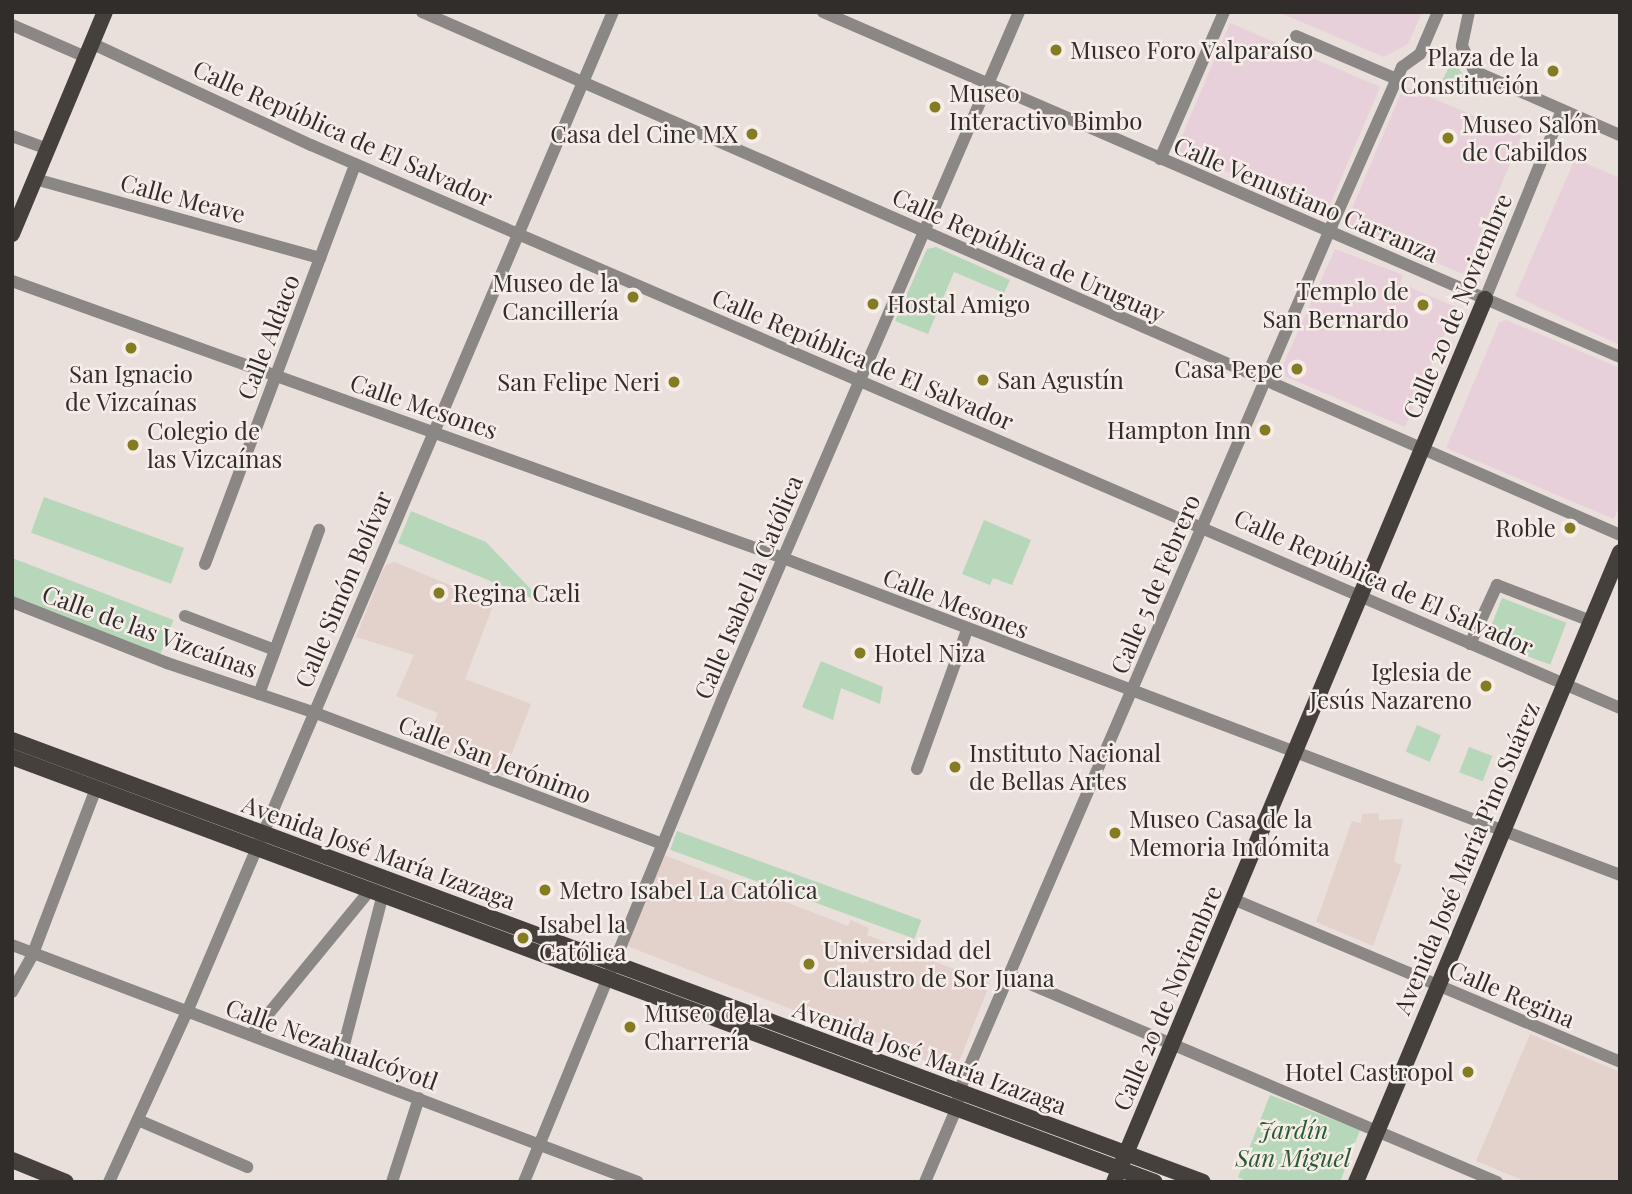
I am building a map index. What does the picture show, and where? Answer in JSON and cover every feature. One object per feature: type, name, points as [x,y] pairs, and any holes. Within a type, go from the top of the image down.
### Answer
[{"type":"main road","points":[[12,234],[105,12]]},
{"type":"main road","name":"Calle 20 de Noviembre","points":[[1120,1168],[1485,299]]},
{"type":"main road","name":"Avenida José María Pino Suárez","points":[[1356,1182],[1501,829],[1620,552]]},
{"type":"main road","name":"Avenida José María Izazaga","points":[[12,740],[259,839],[958,1099],[1155,1182]]},
{"type":"main road","name":"Avenida José María Izazaga","points":[[12,757],[96,788],[259,839],[377,891],[611,971]]},
{"type":"main road","points":[[12,1160],[66,1182]]},
{"type":"main road","name":"Avenida José María Izazaga","points":[[1120,1168],[1203,1182]]},
{"type":"street","name":"Calle República de Uruguay","points":[[422,12],[1620,535]]},
{"type":"street","name":"Calle Simón Bolívar","points":[[109,1182],[187,1012],[613,12]]},
{"type":"street","name":"Calle Venustiano Carranza","points":[[823,12],[1620,357]]},
{"type":"street","name":"Calle Isabel la Católica","points":[[524,1182],[783,558],[1019,12]]},
{"type":"street","points":[[1160,159],[1223,12]]},
{"type":"street","name":"Calle 5 de Febrero","points":[[925,1182],[1009,975],[1329,233],[1402,67],[1420,54],[1438,12]]},
{"type":"street","points":[[1469,12],[1462,46],[1474,71],[1620,135]]},
{"type":"street","name":"Calle República de El Salvador","points":[[12,25],[88,50],[1203,526],[1620,708]]},
{"type":"street","points":[[1296,36],[1397,79]]},
{"type":"street","name":"Calle 20 de Noviembre","points":[[1485,299],[1562,110]]},
{"type":"street","points":[[12,135],[47,149]]},
{"type":"street","name":"Calle Aldaco","points":[[205,564],[355,164]]},
{"type":"street","name":"Calle Meave","points":[[35,179],[320,258]]},
{"type":"street","points":[[12,281],[275,377]]},
{"type":"street","name":"Calle Mesones","points":[[275,377],[434,430],[783,558],[1294,754],[1620,874]]},
{"type":"street","points":[[259,694],[319,530]]},
{"type":"street","points":[[1470,644],[1497,585],[1591,621]]},
{"type":"street","name":"Calle de las Vizcaínas","points":[[12,602],[313,712]]},
{"type":"street","points":[[185,616],[275,650]]},
{"type":"street","points":[[917,769],[967,630]]},
{"type":"street","name":"Calle San Jerónimo","points":[[313,712],[663,844]]},
{"type":"street","points":[[12,992],[32,956],[96,788]]},
{"type":"street","points":[[251,1035],[377,891]]},
{"type":"street","points":[[338,1068],[377,891]]},
{"type":"street","name":"Calle Regina","points":[[1233,899],[1620,1062]]},
{"type":"street","name":"Calle Nezahualcóyotl","points":[[12,945],[32,956],[251,1035],[638,1182]]},
{"type":"street","points":[[1009,975],[1171,1046],[1497,1182]]},
{"type":"street","points":[[392,1182],[419,1098]]},
{"type":"street","points":[[138,1119],[247,1167]]},
{"type":"shaded area","points":[[1278,12],[1422,12],[1408,44],[1384,57]]},
{"type":"shaded area","points":[[1230,23],[1380,87],[1326,214],[1176,150]]},
{"type":"shaded area","points":[[1404,86],[1522,136],[1463,274],[1345,224]]},
{"type":"shaded area","points":[[1575,159],[1620,178],[1620,345],[1515,296]]},
{"type":"shaded area","points":[[1335,249],[1403,275],[1400,283],[1456,307],[1405,427],[1279,374]]},
{"type":"shaded area","points":[[1506,320],[1620,368],[1620,505],[1614,519],[1446,448],[1499,323]]},
{"type":"shaded area","points":[[394,562],[494,603],[465,679],[531,704],[503,776],[425,745],[438,713],[396,696],[414,655],[356,637],[380,576],[386,565]]},
{"type":"shaded area","points":[[1379,813],[1379,820],[1403,819],[1394,862],[1402,865],[1373,946],[1316,922],[1352,821],[1361,823],[1362,814]]},
{"type":"shaded area","name":"Universidad del Claustro de Sor Juana","points":[[664,855],[848,926],[851,920],[869,928],[867,935],[990,983],[955,1072],[627,946]]},
{"type":"shaded area","points":[[1530,1034],[1620,1072],[1620,1182],[1527,1182],[1476,1161]]},
{"type":"green space","points":[[1453,59],[1464,76],[1478,85],[1475,94],[1442,81]]},
{"type":"green space","points":[[936,247],[1010,280],[1004,293],[954,272],[928,334],[895,321],[927,249]]},
{"type":"green space","points":[[44,497],[184,548],[171,584],[31,533]]},
{"type":"green space","points":[[411,511],[486,542],[544,603],[398,543]]},
{"type":"green space","points":[[984,520],[1031,540],[1012,585],[993,578],[990,585],[962,574]]},
{"type":"green space","points":[[12,558],[174,620],[160,655],[12,599]]},
{"type":"green space","points":[[1502,598],[1566,623],[1550,665],[1486,640]]},
{"type":"green space","points":[[821,661],[883,687],[880,704],[841,688],[833,720],[802,707]]},
{"type":"green space","points":[[1417,725],[1441,735],[1430,762],[1406,752]]},
{"type":"green space","points":[[1469,747],[1492,756],[1483,781],[1459,772]]},
{"type":"green space","points":[[677,831],[921,920],[914,939],[670,850]]},
{"type":"green space","name":"Jardín San Miguel","points":[[1270,1095],[1360,1130],[1340,1182],[1249,1182],[1238,1177]]},
{"type":"place","name":"Museo Foro Valparaíso","points":[[1056,50]]},
{"type":"place","name":"Plaza de la Constitución","points":[[1553,71]]},
{"type":"place","name":"Museo Interactivo Bimbo","points":[[935,107]]},
{"type":"place","name":"Casa del Cine MX","points":[[752,134]]},
{"type":"place","name":"Museo Salón de Cabildos","points":[[1448,138]]},
{"type":"place","name":"Museo de la Cancillería","points":[[633,297]]},
{"type":"place","name":"Hostal Amigo","points":[[873,304]]},
{"type":"place","name":"Templo de San Bernardo","points":[[1423,305]]},
{"type":"place","name":"San Ignacio de Vizcaínas","points":[[131,348]]},
{"type":"place","name":"Casa Pepe","points":[[1297,369]]},
{"type":"place","name":"San Agustín","points":[[983,380]]},
{"type":"place","name":"San Felipe Neri","points":[[674,382]]},
{"type":"place","name":"Hampton Inn","points":[[1265,430]]},
{"type":"place","name":"Colegio de las Vizcaínas","points":[[133,445]]},
{"type":"place","name":"Roble","points":[[1570,528]]},
{"type":"place","name":"Regina Cæli","points":[[439,593]]},
{"type":"place","name":"Hotel Niza","points":[[860,653]]},
{"type":"place","name":"Iglesia de Jesús Nazareno","points":[[1486,686]]},
{"type":"place","name":"Instituto Nacional de Bellas Artes","points":[[955,767]]},
{"type":"place","name":"Museo Casa de la Memoria Indómita","points":[[1115,833]]},
{"type":"place","name":"Metro Isabel La Católica","points":[[545,890]]},
{"type":"place","name":"Isabel la Católica","points":[[523,938]]},
{"type":"place","name":"Universidad del Claustro de Sor Juana","points":[[809,964]]},
{"type":"place","name":"Museo de la Charrería","points":[[630,1027]]},
{"type":"place","name":"Hotel Castropol","points":[[1468,1072]]}]
